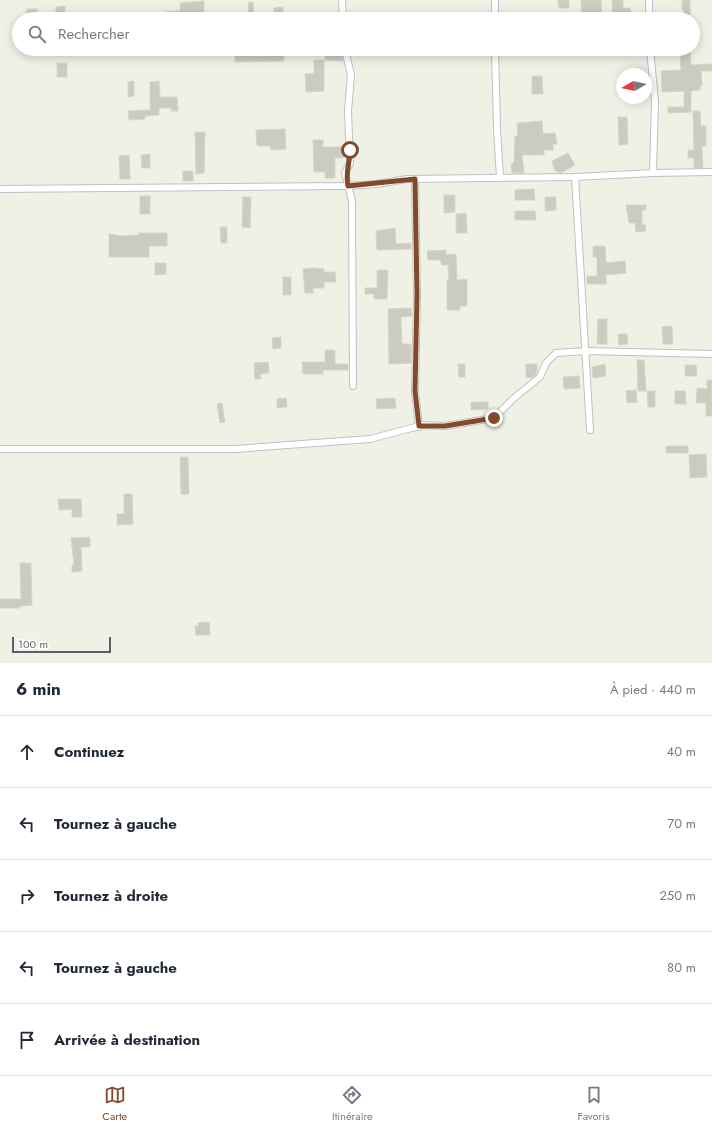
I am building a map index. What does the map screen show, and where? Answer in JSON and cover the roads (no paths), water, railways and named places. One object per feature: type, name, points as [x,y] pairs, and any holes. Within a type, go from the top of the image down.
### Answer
[{"type":"street","points":[[342,0],[343,12]]},
{"type":"street","points":[[495,0],[495,12]]},
{"type":"street","points":[[649,0],[649,12]]},
{"type":"street","points":[[347,56],[351,75],[348,111],[350,163],[346,174],[352,201],[353,386]]},
{"type":"street","points":[[496,56],[497,128],[500,178]]},
{"type":"street","points":[[651,56],[655,101],[653,173]]},
{"type":"street","points":[[0,189],[348,186],[415,179],[576,177],[712,172]]},
{"type":"street","points":[[576,177],[590,430]]},
{"type":"street","points":[[415,179],[417,295],[415,391],[419,426]]},
{"type":"street","points":[[0,449],[235,449],[370,440],[419,426],[445,426],[494,418],[514,398],[540,377],[546,363],[556,353],[586,351],[712,354]]}]
